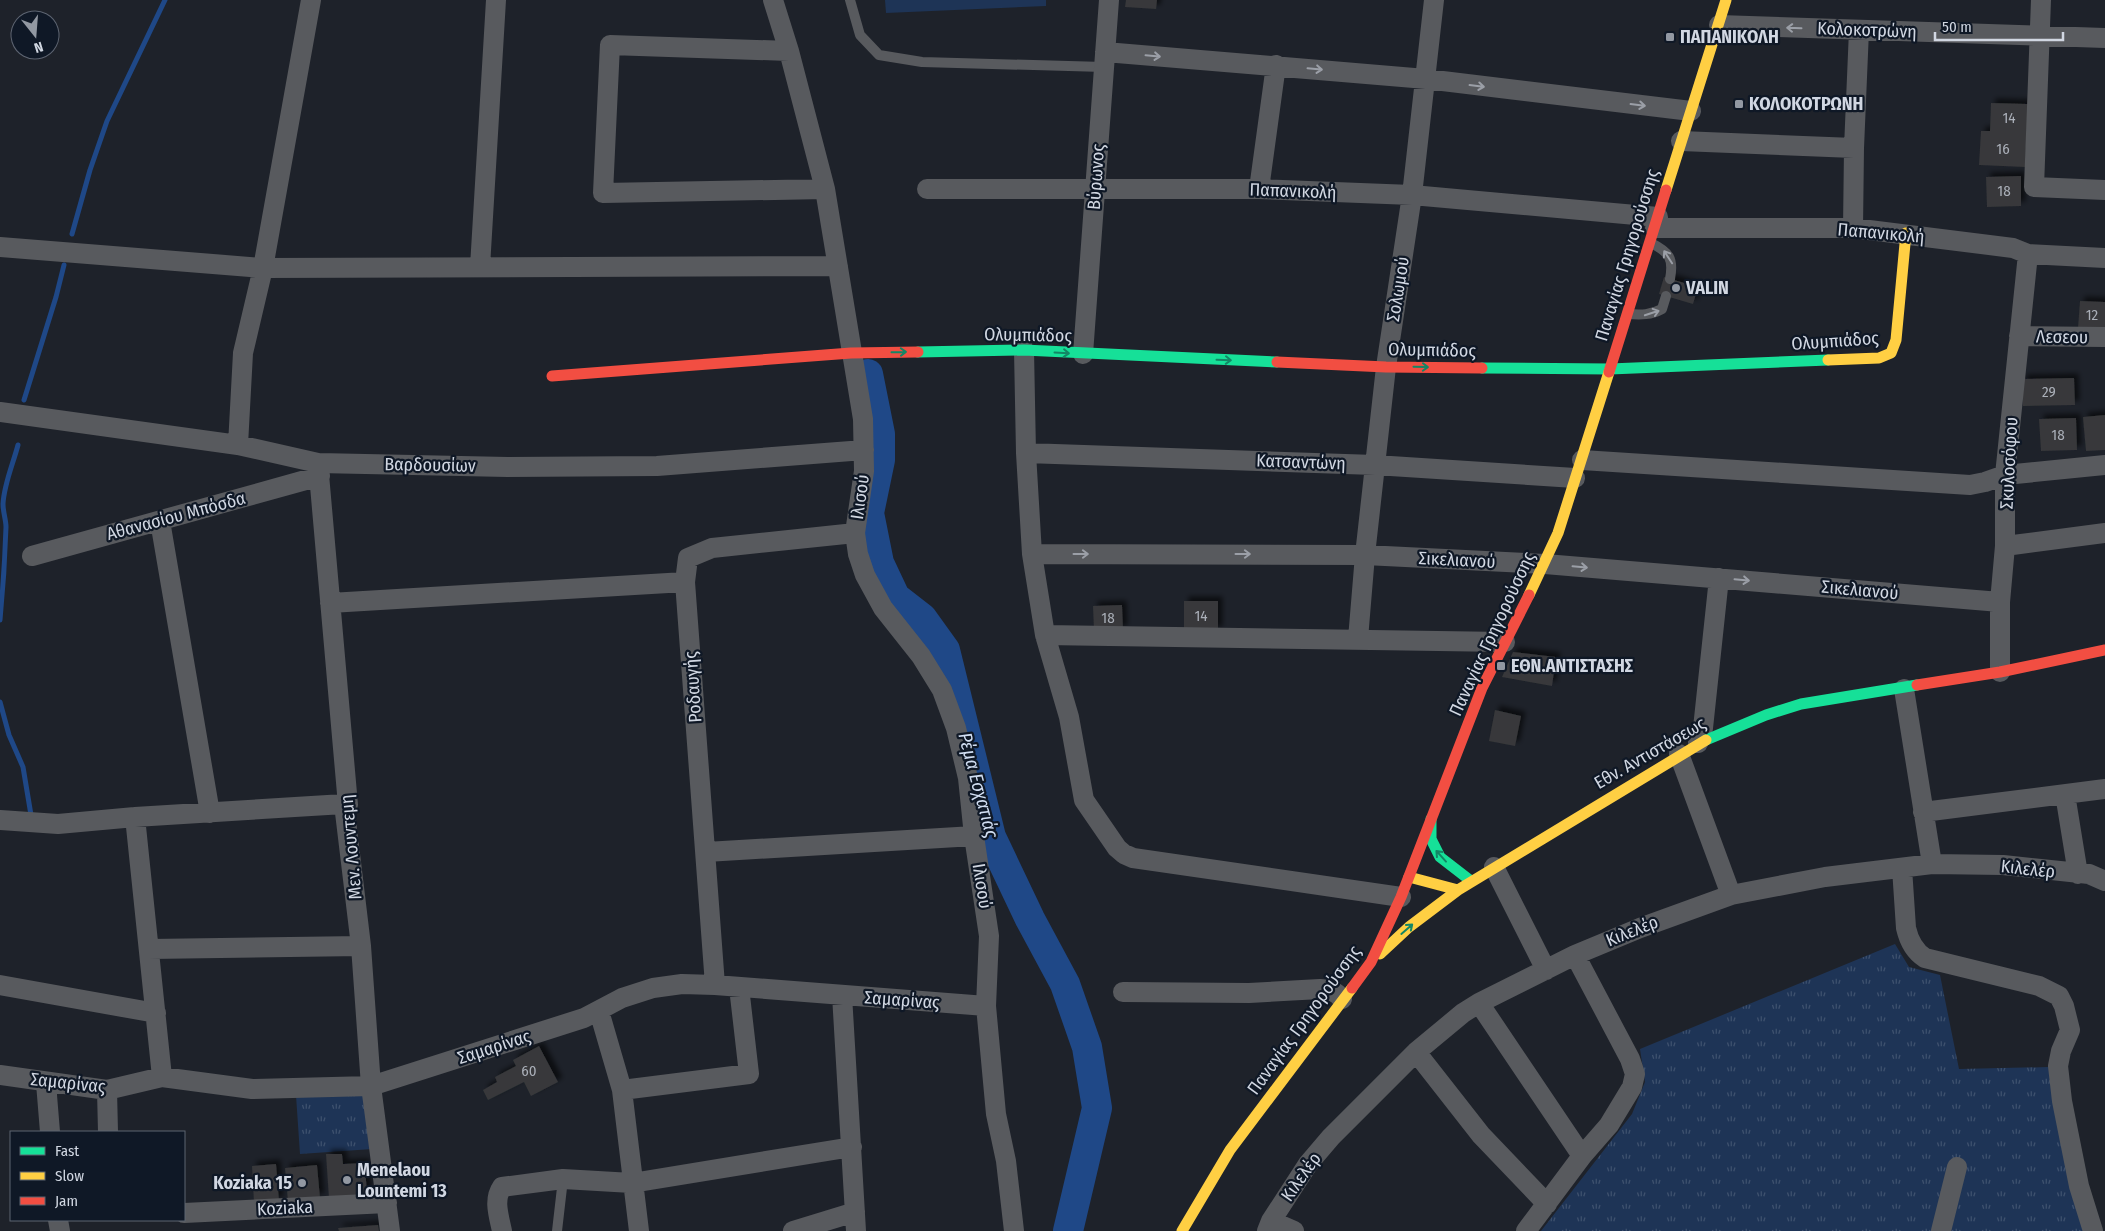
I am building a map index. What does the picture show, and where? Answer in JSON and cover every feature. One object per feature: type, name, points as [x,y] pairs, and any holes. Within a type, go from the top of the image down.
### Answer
[{"type":"street","points":[[238,445],[243,353],[263,268],[311,0]]},
{"type":"street","points":[[480,267],[496,0]]},
{"type":"street","name":"Ιλισού","points":[[774,0],[824,189],[863,419],[864,471],[855,534],[858,554],[865,576],[883,608],[921,656],[942,690],[956,728],[968,778],[974,836],[989,936],[986,1006],[996,1114],[1006,1161],[1014,1231]]},
{"type":"street","name":"Βύρωνος","points":[[1083,354],[1109,0]]},
{"type":"street","name":"Σολωμού","points":[[1358,639],[1365,555],[1386,367],[1412,195],[1434,0]]},
{"type":"street","name":"Παναγίας Γρηγορούσσης","points":[[1182,1231],[1230,1150],[1371,962],[1401,897],[1482,688],[1545,564],[1558,533],[1726,0]]},
{"type":"street","points":[[2041,0],[2034,187],[2105,190]]},
{"type":"street","name":"Κολοκοτρώνη","points":[[1719,25],[2105,38]]},
{"type":"street","points":[[1853,228],[1859,30]]},
{"type":"street","points":[[789,51],[610,45],[603,193],[824,189]]},
{"type":"street","points":[[1104,59],[1276,65],[1426,80],[1691,111]]},
{"type":"street","points":[[1259,190],[1276,65]]},
{"type":"street","points":[[1682,141],[1854,148]]},
{"type":"street","name":"Παπανικολή","points":[[927,189],[1259,190],[1412,195],[1654,229],[1853,228],[2013,248],[2028,254],[2105,258]]},
{"type":"street","name":"Ολυμπιάδος","points":[[552,376],[851,353],[1024,350],[1386,367],[1610,369],[1879,358],[1891,353],[1896,340],[1906,234]]},
{"type":"street","points":[[0,247],[263,268],[838,266]]},
{"type":"street","name":"Σκυλοσόφου","points":[[2000,672],[2000,602],[2005,546],[2005,475],[2028,254]]},
{"type":"street","name":"Λεσεου","points":[[2019,336],[2105,337]]},
{"type":"street","points":[[1024,350],[1026,453],[1032,554],[1045,635],[1069,717],[1084,800],[1106,836],[1124,854],[1133,858],[1401,897]]},
{"type":"street","name":"Βαρδουσίων","points":[[0,412],[238,445],[319,470],[657,466],[864,450]]},
{"type":"street","name":"Κατσαντώνη","points":[[1026,453],[1375,465],[1579,469],[1970,485],[2005,475]]},
{"type":"street","points":[[2005,475],[2105,465]]},
{"type":"street","name":"Αθανασίου Μπόσδα","points":[[32,556],[160,521],[319,470]]},
{"type":"street","name":"Μεν. Λουντεμη","points":[[319,470],[348,805],[344,804],[361,946],[372,1086],[390,1231]]},
{"type":"street","points":[[160,521],[210,813]]},
{"type":"street","points":[[2005,546],[2105,533]]},
{"type":"street","name":"Ροδαυγής","points":[[715,985],[685,582],[688,558],[712,548],[855,534]]},
{"type":"street","name":"Σικελιανού","points":[[1032,554],[1365,555],[1545,564],[2000,602]]},
{"type":"street","points":[[1698,743],[1703,728],[1719,578]]},
{"type":"street","points":[[330,603],[685,582]]},
{"type":"street","points":[[1045,635],[1505,642]]},
{"type":"street","name":"Εθν. Αντιστάσεως","points":[[1371,962],[1409,927],[1458,890],[1494,867],[1698,743],[1766,714],[1835,697],[1904,689],[2000,672],[2105,650]]},
{"type":"street","points":[[1904,689],[1932,864]]},
{"type":"street","points":[[1679,754],[1730,895]]},
{"type":"street","points":[[1924,812],[2105,789]]},
{"type":"street","points":[[2066,794],[2078,874]]},
{"type":"street","points":[[0,820],[58,824],[135,817],[344,804]]},
{"type":"street","points":[[135,817],[162,1077]]},
{"type":"street","points":[[1431,819],[1431,839],[1440,857],[1472,881]]},
{"type":"street","points":[[706,852],[974,836]]},
{"type":"street","name":"Κιλελέρ","points":[[1269,1226],[1308,1164],[1331,1136],[1416,1052],[1463,1013],[1478,1003],[1575,955],[1640,928],[1730,895],[1826,877],[1932,864],[2003,865],[2089,874],[2105,881]]},
{"type":"street","points":[[1494,867],[1546,970]]},
{"type":"street","points":[[1902,868],[1908,938],[1920,954],[1925,958],[2039,986],[2059,996],[2064,1006],[2070,1030],[2060,1051],[2058,1066],[2062,1101],[2079,1186],[2093,1231]]},
{"type":"street","points":[[1409,877],[1458,890]]},
{"type":"street","points":[[150,948],[361,946]]},
{"type":"street","points":[[1526,1231],[1582,1156],[1609,1125],[1632,1087],[1634,1074],[1630,1059],[1575,955]]},
{"type":"street","name":"Σαμαρίνας","points":[[0,1075],[46,1083],[107,1090],[162,1077],[252,1090],[372,1086],[584,1018],[622,998],[653,988],[682,984],[986,1006]]},
{"type":"street","points":[[0,985],[156,1013]]},
{"type":"street","points":[[622,1090],[749,1074],[739,987]]},
{"type":"street","points":[[1123,992],[1249,993],[1320,989],[1331,990],[1338,994],[1342,1000]]},
{"type":"street","points":[[793,1231],[856,1222],[842,995]]},
{"type":"street","points":[[1478,1003],[1582,1156]]},
{"type":"street","points":[[598,1011],[622,1090],[639,1231]]},
{"type":"street","points":[[1416,1052],[1481,1135],[1547,1204]]},
{"type":"street","points":[[46,1083],[50,1131]]},
{"type":"street","points":[[107,1090],[108,1131]]},
{"type":"street","points":[[502,1231],[496,1201],[502,1187],[563,1179],[632,1183],[852,1147]]},
{"type":"street","points":[[1941,1231],[1957,1167]]},
{"type":"street","name":"Koziaka","points":[[185,1213],[387,1203]]},
{"type":"street","points":[[1269,1226],[1294,1231]]},
{"type":"lane","points":[[850,0],[860,35],[879,54],[922,62],[1104,59]]},
{"type":"lane","points":[[1654,229],[1662,248],[1670,257],[1673,265],[1670,279]]},
{"type":"lane","points":[[1628,314],[1643,316],[1655,313],[1662,309],[1666,296]]},
{"type":"lane","points":[[556,1231],[563,1179]]},
{"type":"green space","points":[[885,0],[1046,0],[1046,6],[886,13]]},
{"type":"green space","points":[[1895,944],[1909,967],[1940,975],[1959,1069],[2049,1067],[2086,1231],[1541,1231],[1632,1114],[1645,1082],[1640,1049]]},
{"type":"green space","points":[[368,1090],[372,1149],[300,1154],[296,1095]]},
{"type":"building","points":[[1126,0],[1157,0],[1156,9],[1125,7]]},
{"type":"building","points":[[1991,103],[2028,104],[2025,167],[1979,165],[1981,131],[1990,131]]},
{"type":"building","points":[[2021,176],[2021,206],[1987,207],[1986,177]]},
{"type":"building","points":[[1664,277],[1698,287],[1693,304],[1659,294]]},
{"type":"building","points":[[2080,301],[2105,302],[2105,330],[2078,328]]},
{"type":"building","points":[[2074,378],[2075,405],[2023,406],[2022,379]]},
{"type":"building","points":[[2105,415],[2105,450],[2086,451],[2083,417]]},
{"type":"building","points":[[2076,418],[2077,450],[2041,451],[2039,419]]},
{"type":"building","points":[[1184,601],[1218,601],[1218,631],[1184,631]]},
{"type":"building","points":[[1122,605],[1123,630],[1094,631],[1093,606]]},
{"type":"building","points":[[1513,652],[1556,657],[1552,686],[1502,677]]},
{"type":"building","points":[[1495,710],[1521,716],[1515,746],[1489,741]]},
{"type":"building","points":[[539,1046],[558,1082],[531,1096],[524,1082],[488,1100],[483,1090],[497,1082],[495,1077],[516,1066],[513,1060]]},
{"type":"building","name":"Menelaou Lountemi 13","points":[[326,1154],[342,1154],[343,1164],[365,1163],[367,1196],[329,1198]]},
{"type":"building","points":[[276,1164],[279,1201],[254,1203],[252,1166]]},
{"type":"building","name":"Koziaka 15","points":[[317,1165],[320,1198],[288,1201],[285,1168]]},
{"type":"building","points":[[378,1225],[379,1231],[339,1231],[338,1228]]},
{"type":"waterway","points":[[72,234],[90,170],[107,121],[165,0]]},
{"type":"waterway","points":[[24,400],[64,265]]},
{"type":"waterway","name":"Ρέμα Εσχατιάς","points":[[868,374],[880,434],[880,460],[869,513],[879,563],[895,597],[922,618],[945,650],[991,837],[1030,919],[1065,984],[1087,1047],[1097,1108],[1068,1231]]},
{"type":"waterway","points":[[0,620],[6,527],[3,507],[4,497],[18,445]]},
{"type":"waterway","points":[[0,702],[9,735],[23,767],[31,815]]},
{"type":"traffic: fast","points":[[918,352],[1024,350],[1277,362]]},
{"type":"traffic: fast","points":[[1482,368],[1610,369],[1828,360]]},
{"type":"traffic: fast","points":[[1706,740],[1766,715],[1801,704],[1917,685]]},
{"type":"traffic: fast","points":[[1431,819],[1431,839],[1440,857],[1471,881]]},
{"type":"traffic: slow","points":[[1666,190],[1726,0]]},
{"type":"traffic: slow","points":[[1828,360],[1879,358],[1891,353],[1896,340],[1906,233]]},
{"type":"traffic: slow","points":[[1529,595],[1558,533],[1609,372]]},
{"type":"traffic: slow","points":[[1380,954],[1409,927],[1458,890],[1706,740]]},
{"type":"traffic: slow","points":[[1409,877],[1458,890]]},
{"type":"traffic: slow","points":[[1182,1231],[1230,1150],[1352,988]]},
{"type":"traffic: jam","points":[[1609,372],[1666,190]]},
{"type":"traffic: jam","points":[[552,376],[851,353],[918,352]]},
{"type":"traffic: jam","points":[[1277,362],[1386,367],[1482,368]]},
{"type":"traffic: jam","points":[[1352,988],[1371,962],[1401,897],[1482,688],[1529,595]]},
{"type":"traffic: jam","points":[[1917,685],[2000,672],[2105,650]]},
{"type":"place","name":"ΠΑΠΑΝΙΚΟΛΗ","points":[[1670,37]]},
{"type":"place","name":"ΚΟΛΟΚΟΤΡΩΝΗ","points":[[1739,104]]},
{"type":"place","name":"VALIN","points":[[1676,288]]},
{"type":"place","name":"ΕΘΝ.ΑΝΤΙΣΤΑΣΗΣ","points":[[1501,666]]},
{"type":"place","name":"Menelaou Lountemi 13","points":[[347,1180]]},
{"type":"place","name":"Koziaka 15","points":[[302,1183]]}]
